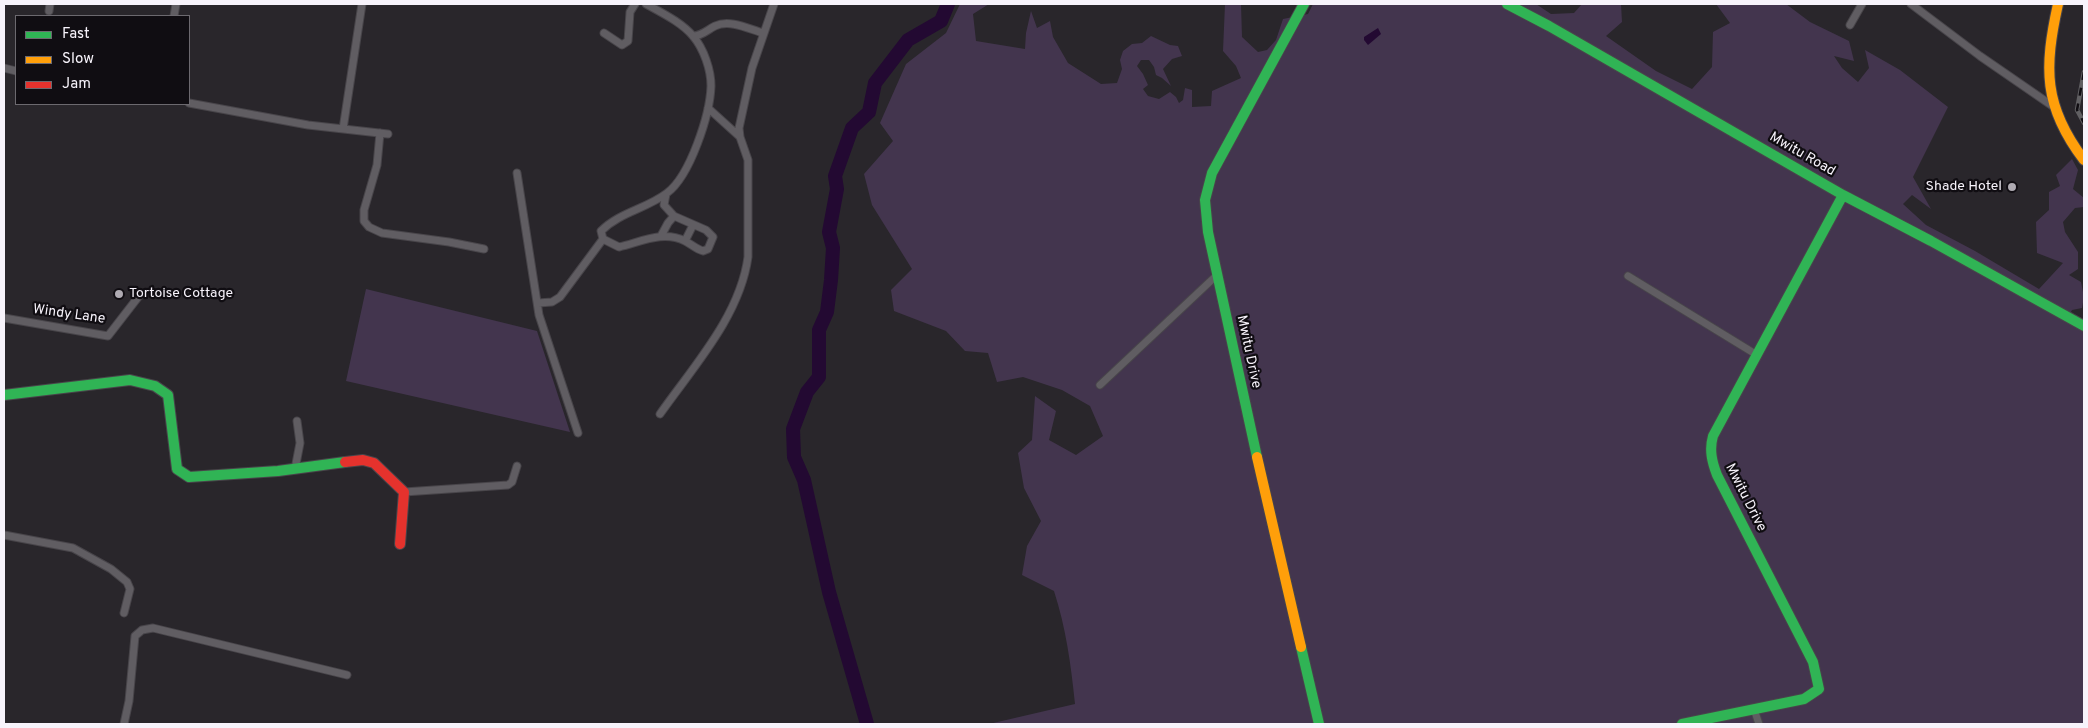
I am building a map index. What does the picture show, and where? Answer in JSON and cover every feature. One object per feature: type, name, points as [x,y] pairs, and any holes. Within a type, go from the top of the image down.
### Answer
[{"type":"street","points":[[343,129],[362,4]]},
{"type":"street","points":[[626,4],[630,12]]},
{"type":"street","points":[[604,33],[622,45],[628,41],[630,12],[634,4]]},
{"type":"street","points":[[646,4],[679,24],[693,36],[703,53],[710,77],[708,108],[690,160],[676,186],[666,194],[611,222],[601,231],[603,239],[619,247],[661,236],[685,240],[703,251],[708,249],[713,237],[706,230],[674,216],[664,205],[666,194]]},
{"type":"street","points":[[660,414],[702,358],[718,332],[746,272],[748,257],[748,168],[746,151],[740,137],[740,118],[752,68],[774,4]]},
{"type":"street","name":"Mwitu Drive","points":[[1304,4],[1212,173],[1204,195],[1206,219],[1217,275],[1318,724]]},
{"type":"street","name":"Mwitu Road","points":[[1507,4],[1549,26],[1843,195],[1946,249],[2084,326]]},
{"type":"street","points":[[1850,25],[1862,4]]},
{"type":"street","points":[[1911,4],[1980,56],[2054,107]]},
{"type":"street","points":[[2058,4],[2048,60],[2049,82],[2054,107],[2062,131],[2084,160]]},
{"type":"street","points":[[693,36],[700,36],[725,23],[763,34]]},
{"type":"street","points":[[190,102],[308,125],[384,134],[364,210],[364,222],[369,227],[382,233],[484,249]]},
{"type":"street","points":[[708,108],[740,137]]},
{"type":"street","points":[[517,173],[539,315],[578,433]]},
{"type":"street","name":"Mwitu Drive","points":[[1682,724],[1804,699],[1819,689],[1813,662],[1710,460],[1710,447],[1714,436],[1843,195]]},
{"type":"street","points":[[661,236],[668,222],[674,216]]},
{"type":"street","points":[[685,240],[693,225]]},
{"type":"street","points":[[538,303],[552,302],[560,297],[603,239]]},
{"type":"street","points":[[1100,385],[1217,275]]},
{"type":"street","points":[[1628,276],[1757,355]]},
{"type":"street","name":"Windy Lane","points":[[4,318],[108,336],[139,296],[143,294]]},
{"type":"street","points":[[4,395],[130,380],[164,390],[168,395],[178,469],[182,474],[189,477],[295,469],[363,460],[374,463],[404,492],[508,485],[512,482],[517,466]]},
{"type":"street","points":[[295,469],[300,443],[297,421]]},
{"type":"street","points":[[400,544],[404,492]]},
{"type":"street","points":[[4,535],[73,548],[111,569],[127,582],[130,589],[124,613]]},
{"type":"street","points":[[124,724],[129,700],[136,636],[142,630],[152,628],[347,675]]},
{"type":"street","points":[[1754,709],[1759,724]]},
{"type":"shaded area","points":[[960,4],[989,4],[973,14],[976,41],[1025,49],[1026,33],[1031,11],[1037,28],[1050,21],[1053,37],[1068,63],[1101,84],[1117,83],[1122,69],[1120,60],[1123,51],[1132,44],[1142,43],[1151,36],[1170,45],[1178,46],[1182,56],[1172,59],[1163,69],[1171,86],[1156,75],[1154,67],[1149,60],[1141,60],[1137,66],[1148,85],[1143,89],[1148,96],[1159,99],[1170,92],[1179,103],[1183,100],[1185,88],[1192,90],[1192,107],[1211,106],[1212,91],[1241,78],[1236,66],[1223,51],[1225,4],[1241,4],[1242,37],[1258,52],[1267,50],[1276,40],[1283,19],[1308,14],[1313,4],[1536,4],[1551,14],[1574,13],[1582,4],[1621,4],[1622,22],[1606,36],[1656,71],[1692,89],[1712,67],[1713,32],[1730,23],[1716,4],[1786,4],[1810,22],[1849,41],[1854,61],[1834,56],[1842,68],[1858,82],[1869,68],[1865,50],[1900,70],[1948,107],[1913,177],[1931,209],[1912,195],[1903,204],[1926,225],[1975,251],[2039,289],[2063,263],[2037,253],[2036,222],[2049,210],[2049,192],[2060,186],[2056,175],[2072,159],[2078,170],[2073,189],[2084,198],[2084,207],[2075,208],[2063,222],[2065,232],[2078,252],[2078,269],[2069,275],[2081,282],[2084,297],[2082,308],[2072,310],[2066,321],[2084,331],[2084,724],[989,724],[1075,704],[1062,619],[1054,591],[1022,575],[1027,546],[1041,521],[1024,488],[1018,453],[1032,440],[1035,396],[1056,411],[1049,440],[1076,455],[1103,436],[1090,406],[1062,390],[1023,377],[997,382],[988,353],[965,351],[946,331],[894,311],[891,290],[912,269],[872,205],[864,174],[893,141],[880,123],[906,64],[946,33]]},
{"type":"shaded area","points":[[1378,28],[1381,34],[1368,45],[1364,37]]},
{"type":"shaded area","points":[[366,289],[537,331],[570,432],[346,381]]},
{"type":"waterway","points":[[867,724],[829,592],[804,480],[794,457],[793,429],[807,392],[819,377],[819,330],[827,312],[831,280],[833,248],[829,232],[837,189],[835,176],[852,128],[869,112],[875,83],[908,40],[941,21],[948,4]]},
{"type":"railway","points":[[2084,72],[2077,110],[2084,123]]},
{"type":"traffic: fast","points":[[1257,457],[1208,232],[1205,200],[1212,173],[1304,4]]},
{"type":"traffic: fast","points":[[1507,4],[1549,26],[1843,195],[1931,241],[2084,326]]},
{"type":"traffic: fast","points":[[1682,724],[1804,699],[1819,689],[1813,662],[1717,475],[1712,461],[1711,446],[1713,436],[1843,195]]},
{"type":"traffic: fast","points":[[4,395],[130,380],[155,386],[168,395],[177,469],[189,477],[278,471],[345,462]]},
{"type":"traffic: fast","points":[[1301,647],[1319,724]]},
{"type":"traffic: slow","points":[[2058,4],[2050,48],[2050,86],[2061,122],[2084,160]]},
{"type":"traffic: slow","points":[[1257,457],[1301,647]]},
{"type":"traffic: jam","points":[[345,462],[363,460],[374,463],[404,492],[400,544]]},
{"type":"place","name":"Shade Hotel","points":[[2012,187]]},
{"type":"place","name":"Tortoise Cottage","points":[[119,294]]}]
